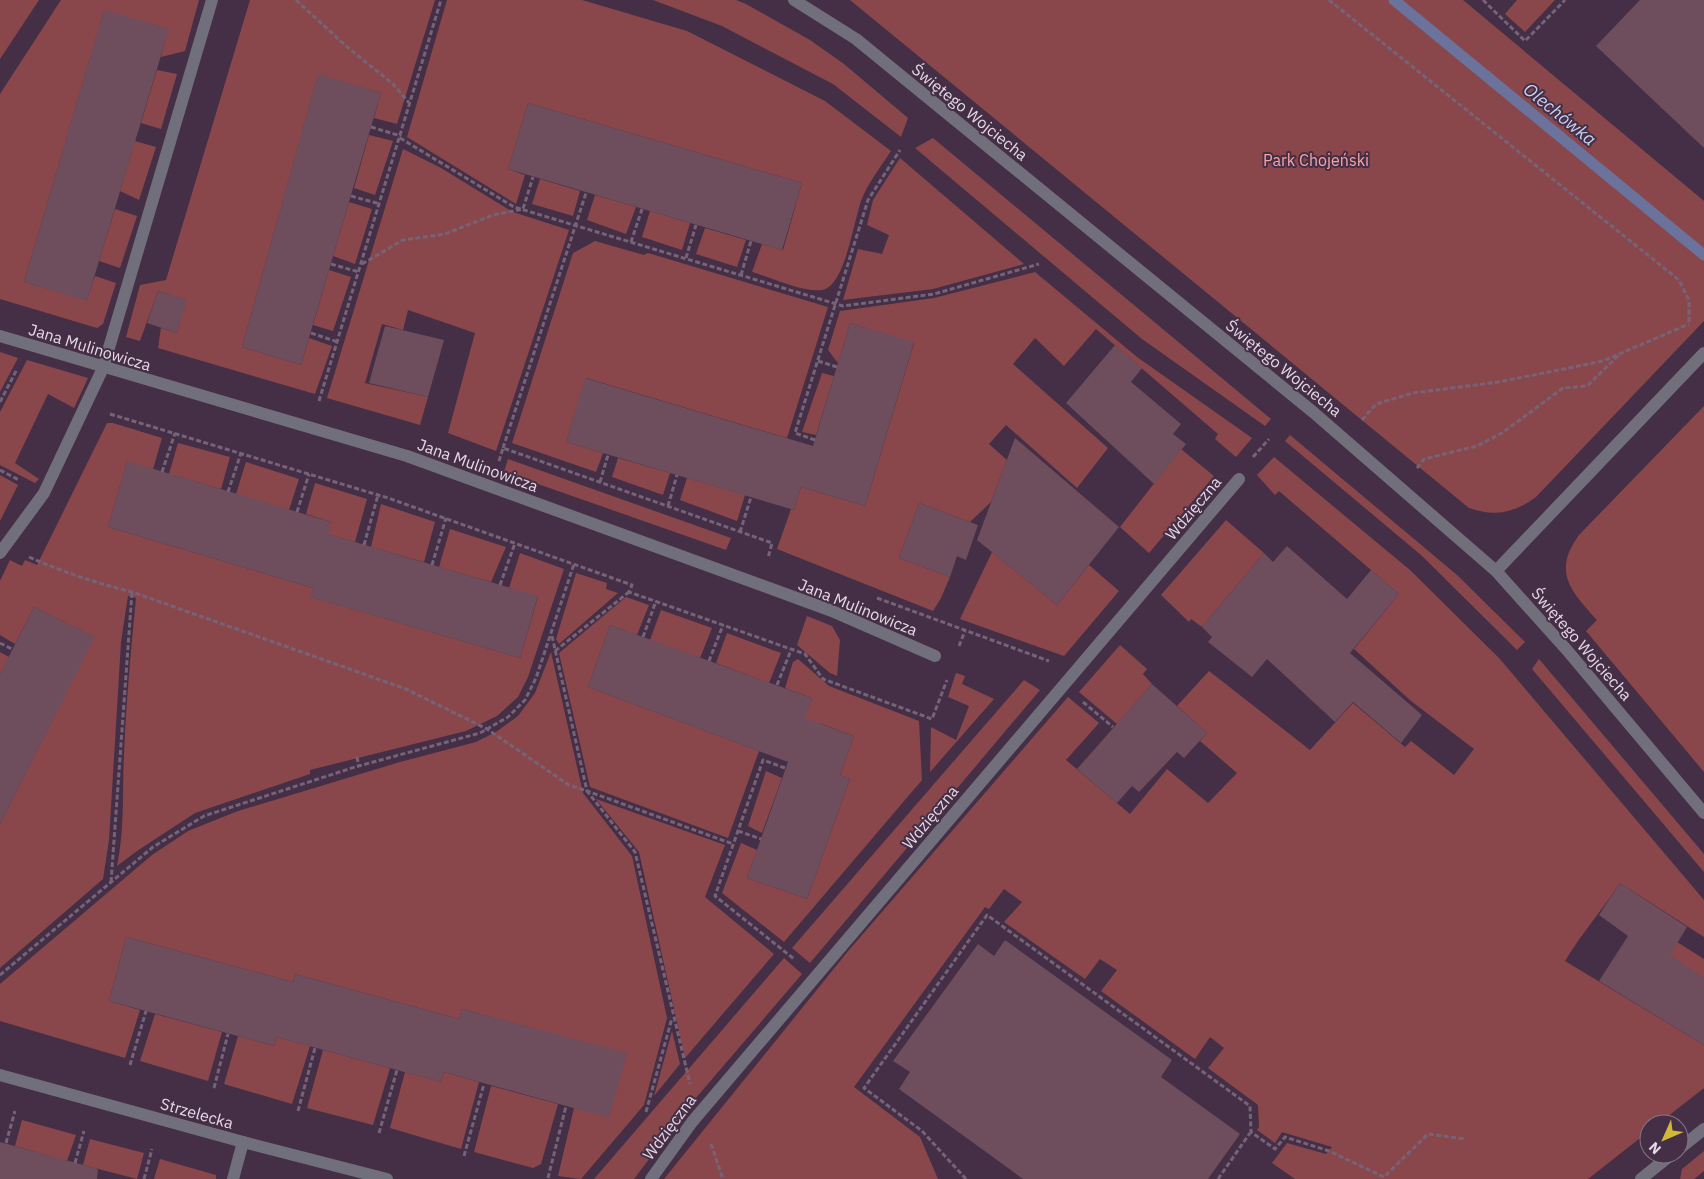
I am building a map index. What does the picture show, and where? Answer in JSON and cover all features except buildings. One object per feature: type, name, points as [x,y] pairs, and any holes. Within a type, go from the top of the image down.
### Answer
[{"type":"street","points":[[3,549],[44,493],[103,368],[212,0]]},
{"type":"street","name":"Świętego Wojciecha","points":[[794,0],[856,40],[1345,439],[1496,571],[1566,649],[1704,813]]},
{"type":"street","name":"Jana Mulinowicza","points":[[0,336],[103,368],[407,456],[832,611],[935,656]]},
{"type":"street","points":[[1496,571],[1704,352]]},
{"type":"street","name":"Wdzięczna","points":[[651,1179],[692,1122],[1239,479]]},
{"type":"street","name":"Strzelecka","points":[[0,1075],[243,1142],[387,1179]]},
{"type":"street","points":[[1689,1141],[1704,1129]]},
{"type":"street","points":[[233,1179],[243,1142]]},
{"type":"street","points":[[1640,1179],[1659,1164]]},
{"type":"path","points":[[296,0],[346,46],[393,84],[410,105]]},
{"type":"path","points":[[319,402],[401,137],[441,0]]},
{"type":"path","points":[[1329,0],[1679,280],[1689,300],[1689,324],[1694,329]]},
{"type":"path","points":[[1483,0],[1525,41],[1565,0]]},
{"type":"path","points":[[371,127],[401,137],[514,206],[843,306],[934,294],[1039,264]]},
{"type":"path","points":[[815,440],[795,433],[868,200],[900,150]]},
{"type":"path","points":[[523,209],[533,177]]},
{"type":"path","points":[[504,448],[586,193]]},
{"type":"path","points":[[351,196],[380,204]]},
{"type":"path","points":[[362,264],[403,240],[445,234],[493,215],[523,209]]},
{"type":"path","points":[[631,242],[642,209]]},
{"type":"path","points":[[686,258],[696,225]]},
{"type":"path","points":[[741,275],[751,241]]},
{"type":"path","points":[[331,264],[359,272]]},
{"type":"path","points":[[1345,439],[1376,404],[1413,393],[1499,382],[1602,361],[1689,324]]},
{"type":"path","points":[[311,334],[338,342]]},
{"type":"path","points":[[0,402],[29,345]]},
{"type":"path","points":[[1402,489],[1424,459],[1477,446],[1502,434],[1563,388],[1587,386],[1621,353]]},
{"type":"path","points":[[818,361],[837,367]]},
{"type":"path","points":[[86,406],[378,495],[632,584],[629,592],[555,651]]},
{"type":"path","points":[[162,472],[175,433]]},
{"type":"path","points":[[1254,455],[1268,439]]},
{"type":"path","points":[[228,492],[240,453]]},
{"type":"path","points":[[600,482],[608,454]]},
{"type":"path","points":[[297,512],[309,474]]},
{"type":"path","points":[[668,506],[676,475]]},
{"type":"path","points":[[364,545],[378,495]]},
{"type":"path","points":[[740,532],[751,497]]},
{"type":"path","points":[[432,565],[446,518]]},
{"type":"path","points":[[500,585],[515,543]]},
{"type":"path","points":[[3,549],[93,582],[132,592],[406,689],[487,729],[568,784],[733,844]]},
{"type":"path","points":[[0,975],[153,847],[204,816],[359,766],[480,733],[508,717],[524,700],[536,678],[574,564]]},
{"type":"path","points":[[110,883],[132,592]]},
{"type":"path","points":[[629,592],[805,654],[823,679],[932,719],[949,675]]},
{"type":"path","points":[[643,637],[656,601]]},
{"type":"path","points":[[709,661],[723,625]]},
{"type":"path","points":[[959,648],[965,631]]},
{"type":"path","points":[[551,635],[587,791],[634,852],[684,1067]]},
{"type":"path","points":[[0,643],[12,649]]},
{"type":"path","points":[[777,685],[791,650]]},
{"type":"path","points":[[1063,686],[1113,727]]},
{"type":"path","points":[[357,757],[359,766]]},
{"type":"path","points":[[786,768],[763,760],[715,896],[816,977]]},
{"type":"path","points":[[738,831],[761,839]]},
{"type":"path","points":[[966,1179],[922,1131],[864,1088],[987,915],[1250,1106],[1251,1132],[1275,1149],[1285,1137],[1329,1151],[1384,1178],[1428,1134],[1465,1139]]},
{"type":"path","points":[[130,1065],[146,1011]]},
{"type":"path","points":[[646,1112],[672,1017]]},
{"type":"path","points":[[214,1088],[228,1034]]},
{"type":"path","points":[[298,1111],[315,1048]]},
{"type":"path","points":[[379,1133],[397,1070]]},
{"type":"path","points":[[464,1156],[484,1084]]},
{"type":"path","points":[[548,1178],[566,1106]]},
{"type":"path","points":[[6,1144],[15,1111]]},
{"type":"path","points":[[75,1163],[84,1130]]},
{"type":"path","points":[[1218,1179],[1250,1134]]},
{"type":"path","points":[[144,1179],[152,1149]]},
{"type":"green space","points":[[0,0],[39,0],[0,59]]},
{"type":"green space","points":[[61,0],[199,0],[185,51],[161,57],[168,29],[104,11],[24,282],[87,300],[95,276],[116,283],[103,324],[97,328],[0,299],[0,94]]},
{"type":"green space","points":[[250,0],[435,0],[397,124],[374,118],[381,93],[318,75],[242,347],[301,365],[309,338],[332,346],[315,394],[158,348],[161,328],[177,333],[186,300],[158,291],[140,341],[126,337],[140,285],[166,280]]},
{"type":"green space","points":[[447,0],[582,0],[687,31],[825,101],[891,151],[873,177],[860,203],[844,263],[831,286],[822,290],[806,289],[752,272],[762,244],[783,250],[802,183],[528,103],[508,169],[525,175],[516,204],[407,137]]},
{"type":"green space","points":[[653,0],[736,0],[746,4],[810,40],[844,64],[908,118],[901,137],[833,84],[722,26]]},
{"type":"green space","name":"Park Chojeński","points":[[850,0],[1463,0],[1704,201],[1704,321],[1536,497],[1520,507],[1504,512],[1478,511],[1469,508]]},
{"type":"green space","points":[[1517,0],[1555,0],[1525,32],[1505,14]]},
{"type":"green space","points":[[157,70],[177,74],[161,129],[141,123]]},
{"type":"green space","points":[[369,135],[393,141],[375,195],[354,188]]},
{"type":"green space","points":[[933,138],[1271,419],[1265,426],[1142,339],[915,148]]},
{"type":"green space","points":[[135,141],[156,147],[139,200],[120,191]]},
{"type":"green space","points":[[403,149],[441,168],[513,212],[569,230],[496,451],[448,433],[475,333],[408,310],[403,330],[382,324],[365,383],[428,397],[420,425],[327,398]]},
{"type":"green space","points":[[900,158],[1024,264],[933,289],[843,300],[858,249],[882,254],[889,235],[867,225],[873,200]]},
{"type":"green space","points":[[540,179],[580,191],[573,216],[532,204]]},
{"type":"green space","points":[[595,195],[636,207],[626,234],[587,220]]},
{"type":"green space","points":[[349,202],[372,209],[355,264],[333,256]]},
{"type":"green space","points":[[115,209],[137,216],[120,268],[99,261]]},
{"type":"green space","points":[[650,211],[690,223],[682,250],[642,237]]},
{"type":"green space","points":[[705,228],[746,240],[737,267],[696,254]]},
{"type":"green space","points":[[595,241],[644,255],[648,253],[828,307],[787,438],[586,378],[566,442],[603,453],[596,472],[512,443],[573,253]]},
{"type":"green space","points":[[329,270],[351,277],[333,331],[313,325]]},
{"type":"green space","points":[[1035,272],[1137,357],[1252,438],[1236,457],[1215,439],[1218,434],[1096,329],[1064,366],[1035,338],[1013,364],[1108,448],[1077,488],[1006,425],[989,444],[1007,460],[991,502],[970,522],[919,503],[899,558],[950,577],[933,611],[777,549],[791,509],[794,510],[801,487],[865,506],[914,343],[850,323],[838,363],[828,350],[840,311],[934,298]]},
{"type":"green space","points":[[0,352],[18,358],[0,392]]},
{"type":"green space","points":[[27,360],[88,378],[74,408],[48,394],[15,463],[39,479],[35,483],[0,465],[0,412]]},
{"type":"green space","points":[[822,373],[834,376],[816,435],[802,432]]},
{"type":"green space","points":[[1704,406],[1704,772],[1586,631],[1597,620],[1579,600],[1568,580],[1566,571],[1571,548],[1579,535]]},
{"type":"green space","points":[[107,423],[113,423],[162,438],[153,469],[127,462],[108,527],[313,588],[311,597],[520,658],[538,597],[509,588],[520,553],[564,569],[528,677],[518,697],[497,716],[466,731],[310,770],[310,774],[195,813],[117,866],[122,824],[126,716],[136,598],[128,596],[121,642],[109,840],[103,879],[0,968],[0,824],[94,637],[34,607],[15,644],[0,635],[0,581],[10,560],[22,566],[25,560],[37,565]]},
{"type":"green space","points":[[1290,435],[1457,575],[1525,642],[1517,650],[1421,555],[1285,441]]},
{"type":"green space","points":[[178,443],[230,457],[221,489],[169,474]]},
{"type":"green space","points":[[1181,449],[1214,476],[1149,553],[1120,527]]},
{"type":"green space","points":[[1274,457],[1410,570],[1499,658],[1704,900],[1704,937],[1620,883],[1565,961],[1704,1045],[1704,1088],[1671,1114],[1639,1114],[1639,1139],[1588,1179],[1295,1179],[1272,1163],[1287,1143],[1326,1154],[1332,1147],[1282,1132],[1275,1143],[1257,1130],[1259,1127],[1258,1105],[1208,1068],[1224,1048],[1210,1037],[1195,1059],[1101,991],[1117,970],[1100,959],[1085,979],[1004,922],[1022,902],[1004,889],[989,909],[985,907],[854,1087],[920,1137],[938,1179],[664,1179],[849,950],[1068,697],[1099,723],[1066,760],[1130,814],[1167,769],[1208,803],[1237,773],[1200,741],[1207,733],[1177,706],[1209,671],[1310,750],[1353,703],[1405,747],[1411,741],[1454,775],[1474,749],[1411,701],[1354,649],[1399,594],[1279,491],[1275,495],[1257,475]]},
{"type":"green space","points":[[618,458],[670,473],[663,495],[612,477]]},
{"type":"green space","points":[[508,459],[731,538],[726,550],[504,472]]},
{"type":"green space","points":[[246,462],[299,479],[289,510],[236,494]]},
{"type":"green space","points":[[0,475],[18,485],[0,521]]},
{"type":"green space","points":[[687,478],[745,495],[737,521],[680,500]]},
{"type":"green space","points":[[315,483],[367,499],[355,542],[327,534],[331,522],[306,514]]},
{"type":"green space","points":[[381,504],[435,522],[424,562],[371,547]]},
{"type":"green space","points":[[1226,520],[1264,553],[1202,627],[1191,619],[1189,622],[1161,595]]},
{"type":"green space","points":[[450,529],[506,547],[491,582],[439,567]]},
{"type":"green space","points":[[992,552],[1057,605],[1089,565],[1119,591],[1064,656],[960,619]]},
{"type":"green space","points":[[576,573],[607,583],[606,589],[618,593],[559,644],[556,639]]},
{"type":"green space","points":[[626,597],[649,605],[637,635],[610,625],[588,687],[759,751],[728,838],[590,787],[559,653]]},
{"type":"green space","points":[[661,610],[712,628],[700,658],[650,640]]},
{"type":"green space","points":[[807,616],[832,626],[840,640],[837,676],[830,673],[797,645]]},
{"type":"green space","points":[[727,633],[781,653],[769,683],[716,663]]},
{"type":"green space","points":[[1120,645],[1147,669],[1143,674],[1152,684],[1117,724],[1079,692]]},
{"type":"green space","points":[[0,652],[9,657],[0,674]]},
{"type":"green space","points":[[551,652],[583,793],[632,856],[667,1018],[644,1105],[581,1179],[558,1176],[574,1108],[609,1117],[626,1054],[462,1009],[459,1019],[295,974],[293,982],[126,937],[109,1001],[140,1010],[125,1058],[0,1021],[0,984],[152,855],[188,831],[238,811],[400,762],[476,742],[496,732],[518,716],[535,693]]},
{"type":"green space","points":[[798,659],[829,686],[919,721],[922,780],[784,942],[722,893],[741,843],[757,850],[747,878],[807,899],[850,779],[840,775],[854,736],[822,724],[802,723],[812,698],[785,688],[793,662]]},
{"type":"green space","points":[[1539,659],[1704,854],[1704,872],[1532,669]]},
{"type":"green space","points":[[956,673],[965,676],[962,684],[994,699],[930,772],[931,727],[956,740],[969,706],[948,697]]},
{"type":"green space","points":[[1024,680],[1040,690],[810,963],[792,948]]},
{"type":"green space","points":[[766,771],[782,778],[762,833],[748,826]]},
{"type":"green space","points":[[596,799],[725,845],[705,897],[774,954],[685,1058],[639,852]]},
{"type":"green space","points":[[1656,936],[1677,942],[1704,959],[1704,978],[1682,987]]},
{"type":"green space","points":[[784,958],[802,974],[689,1106],[634,1179],[594,1179]]},
{"type":"green space","points":[[155,1014],[222,1032],[208,1081],[140,1061]]},
{"type":"green space","points":[[672,1031],[680,1064],[654,1096]]},
{"type":"green space","points":[[238,1036],[274,1046],[276,1037],[310,1046],[292,1104],[224,1084]]},
{"type":"green space","points":[[323,1050],[390,1068],[373,1125],[307,1108]]},
{"type":"green space","points":[[405,1072],[441,1082],[444,1072],[479,1082],[461,1149],[390,1128]]},
{"type":"green space","points":[[491,1086],[558,1104],[541,1164],[533,1168],[474,1152]]},
{"type":"green space","points":[[22,1120],[76,1135],[67,1161],[15,1146]]},
{"type":"green space","points":[[90,1139],[144,1153],[137,1179],[83,1165]]},
{"type":"green space","points":[[1704,1151],[1704,1171],[1694,1179],[1680,1179],[1682,1169]]},
{"type":"green space","points":[[160,1159],[216,1175],[216,1179],[154,1179]]},
{"type":"waterway","name":"Olechówka","points":[[1394,0],[1704,255]]}]
